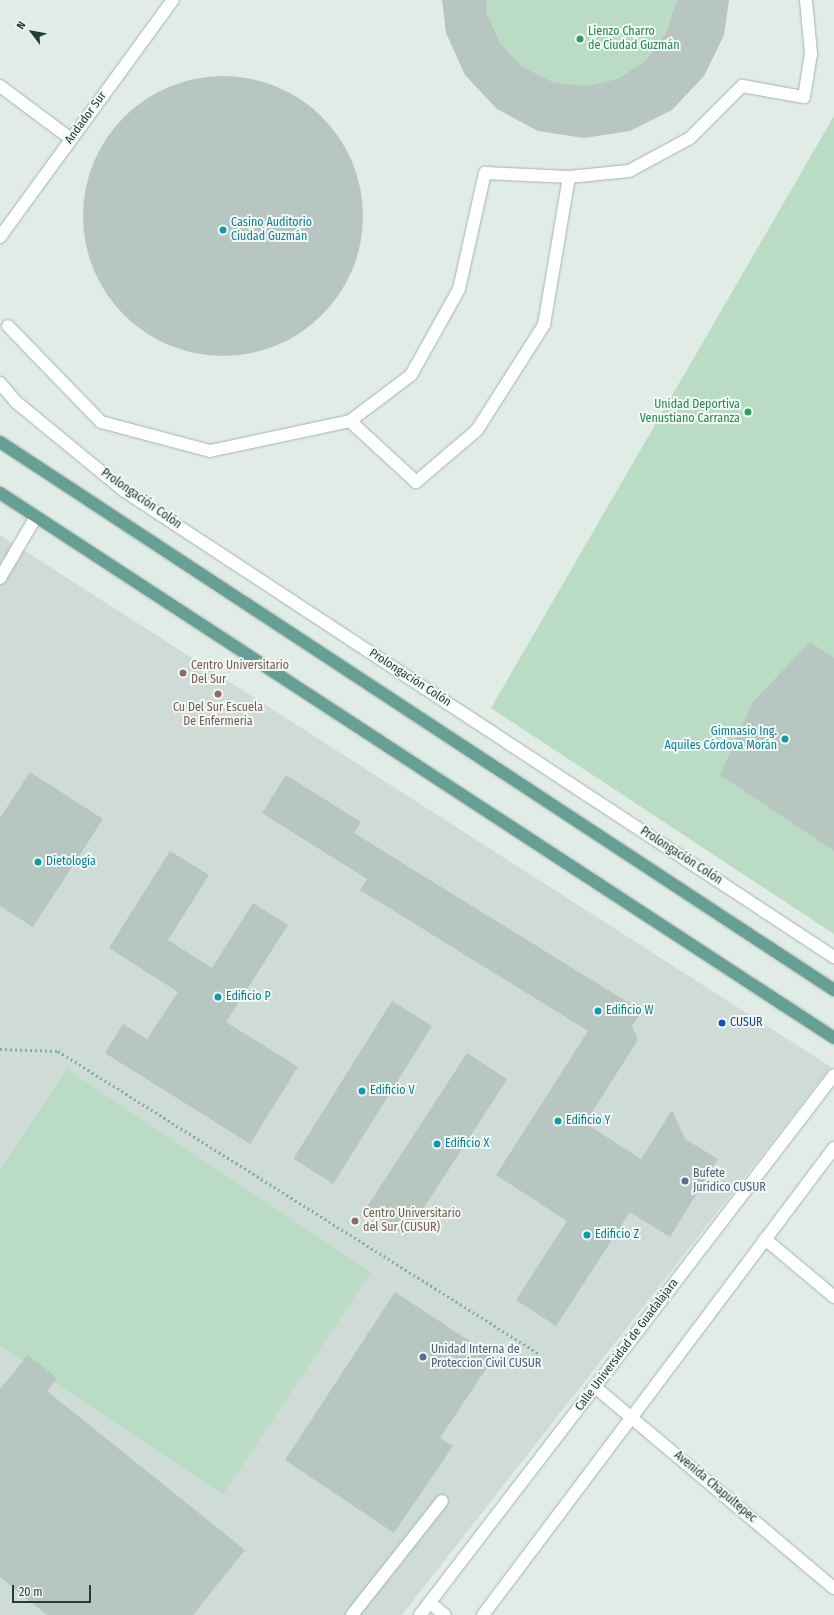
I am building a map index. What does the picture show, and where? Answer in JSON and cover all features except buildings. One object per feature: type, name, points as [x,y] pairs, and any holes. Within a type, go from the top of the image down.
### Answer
[{"type":"main road","points":[[0,442],[834,990]]},
{"type":"main road","points":[[0,493],[834,1038]]},
{"type":"street","name":"Andador Sur","points":[[0,237],[70,139],[173,0]]},
{"type":"street","points":[[8,326],[101,422],[210,451],[350,421],[411,375],[459,289],[485,173],[569,177],[629,171],[690,138],[742,86],[804,97],[811,54],[806,0]]},
{"type":"street","points":[[0,86],[70,139]]},
{"type":"street","points":[[350,421],[416,482],[477,430],[544,325],[569,177]]},
{"type":"street","name":"Prolongación Colón","points":[[0,383],[16,402],[123,490],[834,957]]},
{"type":"street","points":[[0,578],[36,517]]},
{"type":"street","name":"Calle Universidad de Guadalajara","points":[[420,1615],[834,1075]]},
{"type":"street","points":[[483,1615],[630,1416],[834,1148]]},
{"type":"street","points":[[765,1239],[834,1297]]},
{"type":"street","name":"Avenida Chapultepec","points":[[595,1388],[834,1588]]},
{"type":"street","points":[[352,1615],[442,1501]]},
{"type":"street","points":[[430,1603],[445,1615]]},
{"type":"path","points":[[0,1049],[58,1051],[538,1353]]},
{"type":"shaded area","name":"Centro Universitario del Sur (CUSUR)","points":[[0,535],[831,1067],[402,1615],[0,1615]]},
{"type":"green space","name":"Lienzo Charro de Ciudad Guzmán","points":[[486,0],[676,0],[676,4],[665,35],[645,61],[617,79],[585,86],[553,82],[523,67],[501,44],[487,14]]},
{"type":"green space","name":"Unidad Deportiva Venustiano Carranza","points":[[834,116],[834,934],[491,708]]},
{"type":"green space","points":[[67,1069],[371,1272],[223,1494],[0,1346],[0,1170]]},
{"type":"place","name":"Lienzo Charro de Ciudad Guzmán","points":[[580,39]]},
{"type":"place","name":"Casino Auditorio Ciudad Guzmán","points":[[223,230]]},
{"type":"place","name":"Unidad Deportiva Venustiano Carranza","points":[[748,412]]},
{"type":"place","name":"Centro Universitario Del Sur","points":[[183,673]]},
{"type":"place","name":"Cu Del Sur Escuela De Enfermeria","points":[[218,694]]},
{"type":"place","name":"Gimnasio Ing. Aquiles Córdova Morán","points":[[785,739]]},
{"type":"place","name":"Dietología","points":[[38,862]]},
{"type":"place","name":"Edificio P","points":[[218,997]]},
{"type":"place","name":"Edificio W","points":[[598,1011]]},
{"type":"place","name":"CUSUR","points":[[722,1023]]},
{"type":"place","name":"Edificio V","points":[[362,1091]]},
{"type":"place","name":"Edificio Y","points":[[558,1121]]},
{"type":"place","name":"Edificio X","points":[[437,1144]]},
{"type":"place","name":"Bufete Jurídico CUSUR","points":[[685,1181]]},
{"type":"place","name":"Centro Universitario del Sur (CUSUR)","points":[[355,1221]]},
{"type":"place","name":"Edificio Z","points":[[587,1235]]},
{"type":"place","name":"Unidad Interna de Proteccion Civil CUSUR","points":[[423,1357]]}]
